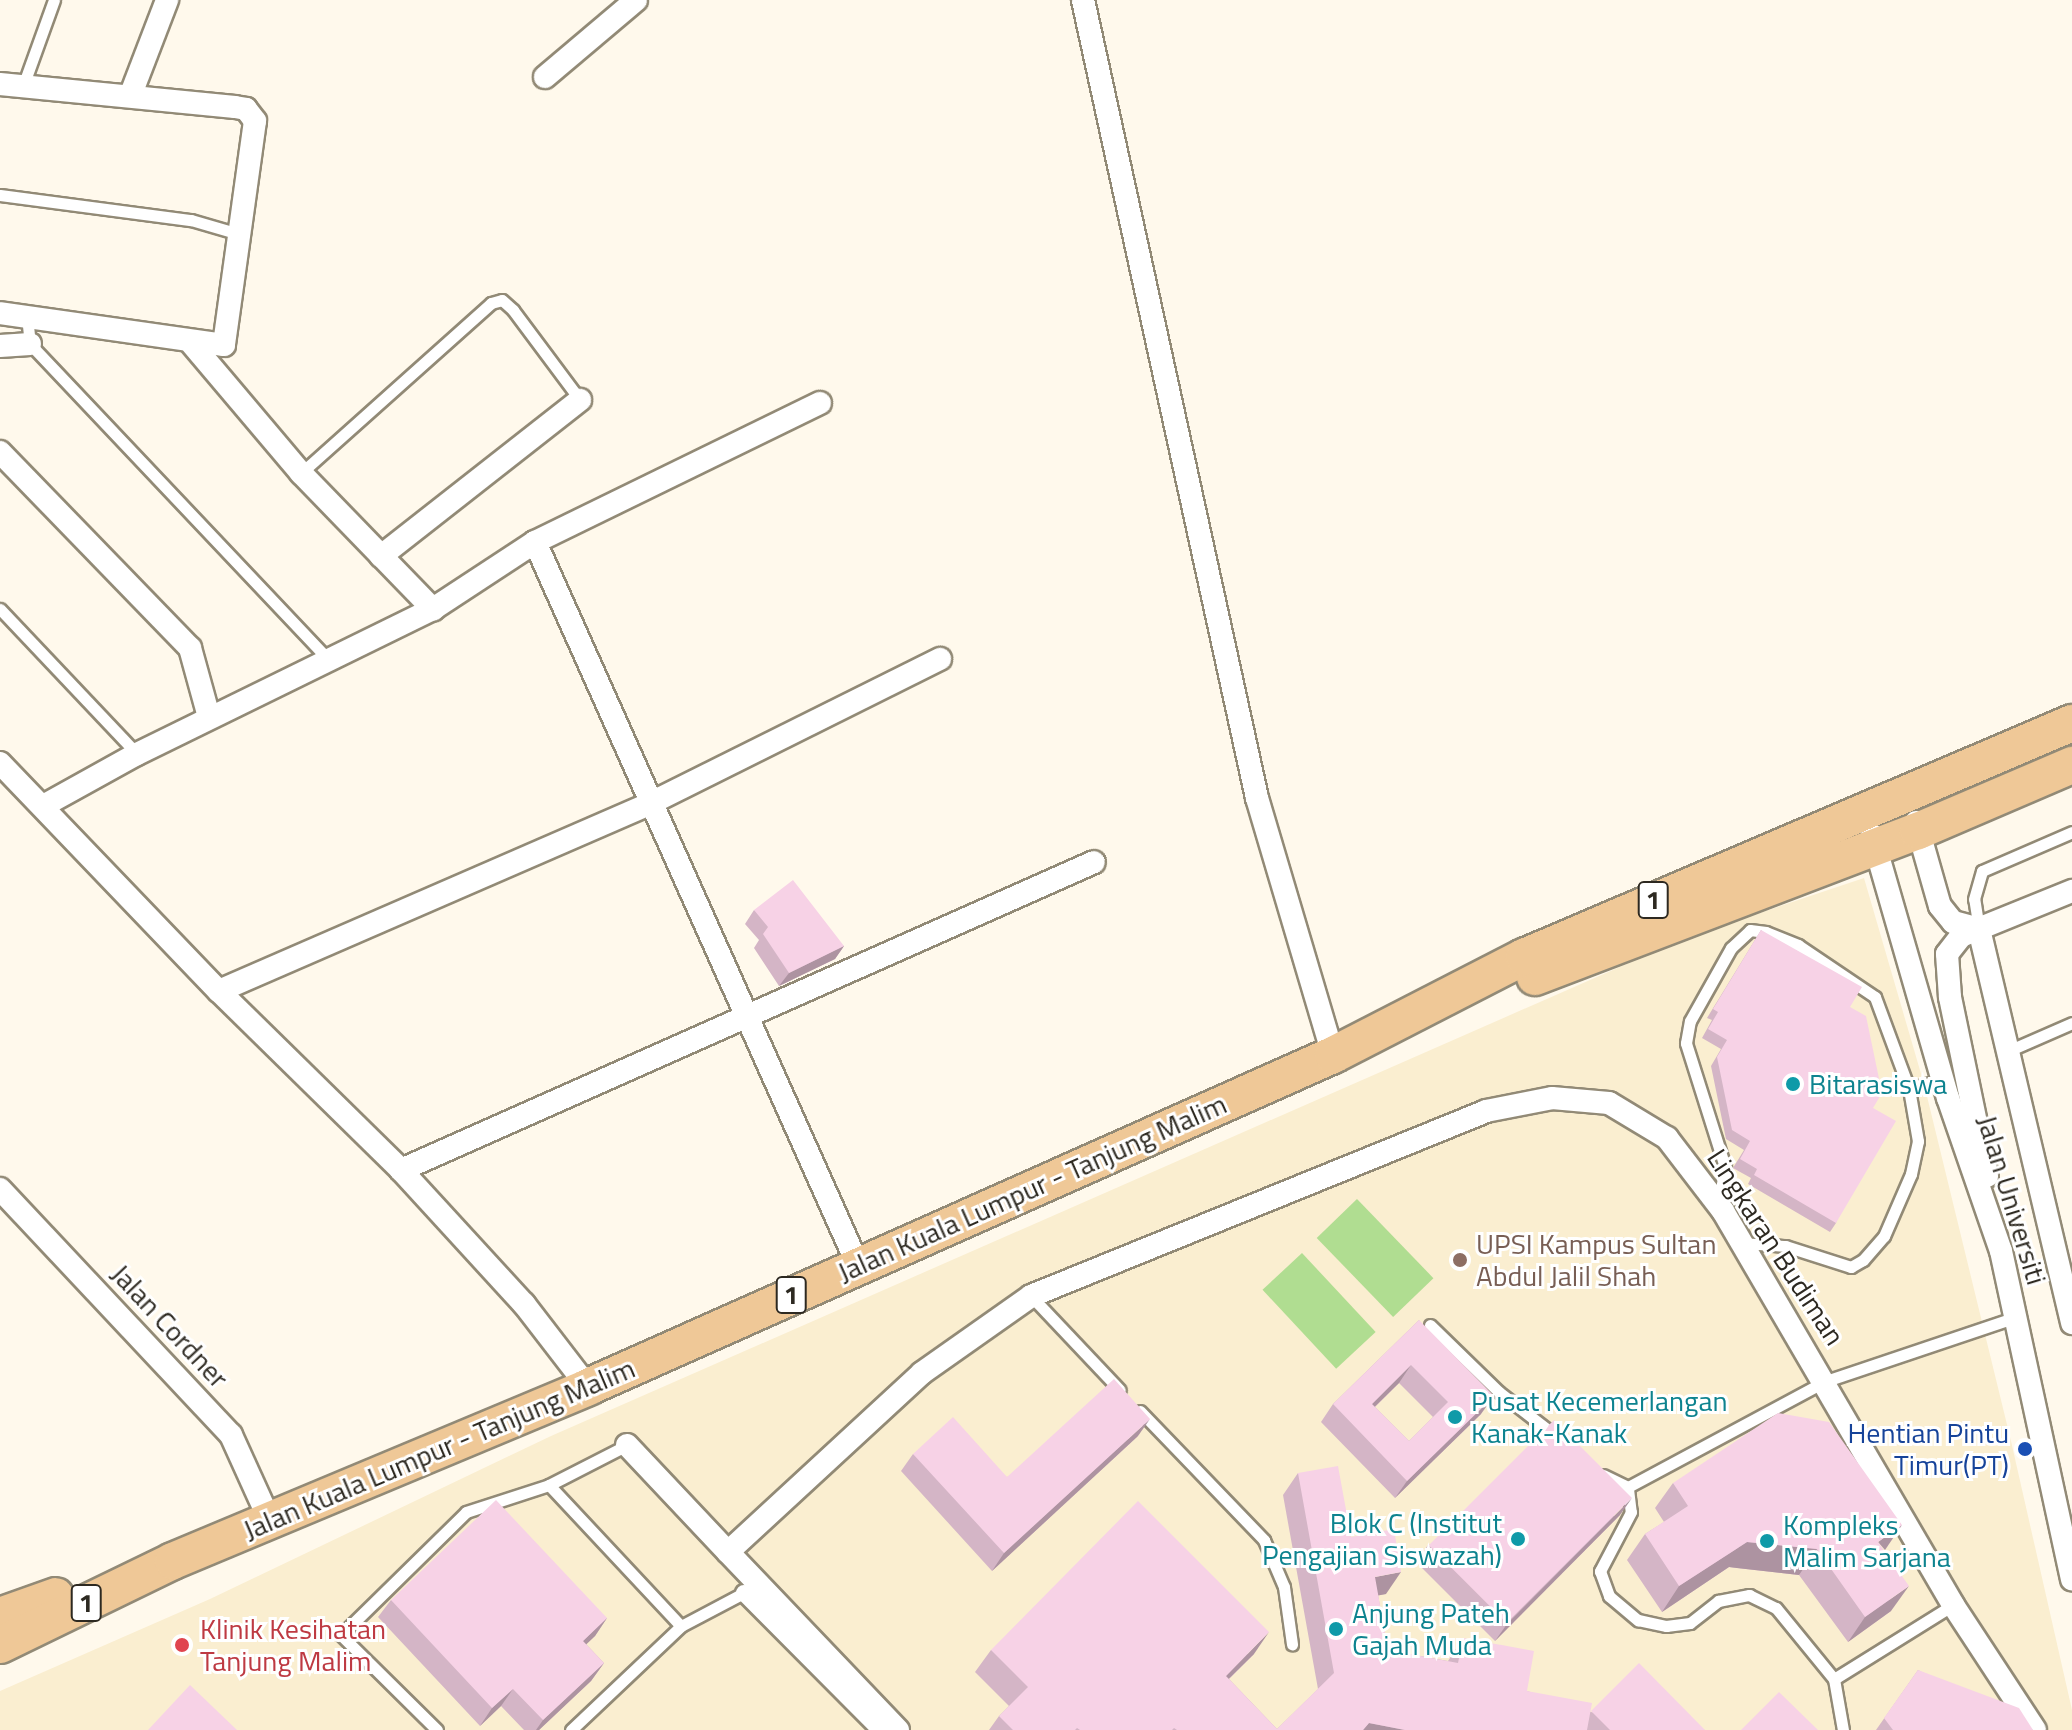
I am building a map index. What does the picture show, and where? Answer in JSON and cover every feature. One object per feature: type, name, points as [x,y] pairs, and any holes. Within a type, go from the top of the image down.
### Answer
[{"type":"main road","name":"Jalan Kuala Lumpur - Tanjung Malim","points":[[173,1561],[588,1387],[1333,1055],[1403,1016],[1524,957],[1864,809],[2072,723]]},
{"type":"main road","name":"Jalan Kuala Lumpur - Tanjung Malim","points":[[1403,1016],[1528,980],[1918,831],[2072,765]]},
{"type":"main road","name":"1","points":[[0,1616],[173,1561]]},
{"type":"main road","name":"1","points":[[0,1645],[173,1561]]},
{"type":"street","points":[[131,94],[167,0]]},
{"type":"street","points":[[545,77],[636,0]]},
{"type":"street","points":[[1083,0],[1257,798],[1333,1055]]},
{"type":"street","points":[[0,84],[131,94],[235,107],[253,114],[224,345],[192,344],[0,313]]},
{"type":"street","points":[[0,346],[30,344]]},
{"type":"street","points":[[192,344],[301,473],[433,609]]},
{"type":"street","points":[[381,556],[580,400]]},
{"type":"street","points":[[43,806],[209,717],[331,661],[433,609],[535,542],[820,403]]},
{"type":"street","points":[[0,452],[190,648],[209,717]]},
{"type":"street","points":[[535,542],[858,1265]]},
{"type":"street","points":[[219,991],[651,803],[940,659]]},
{"type":"street","points":[[0,763],[219,991],[401,1170],[524,1304],[588,1387]]},
{"type":"street","points":[[1907,791],[1940,906],[1953,922],[1979,929]]},
{"type":"street","name":"Jalan Universiti","points":[[1864,809],[1943,1079],[2001,1251],[2072,1579]]},
{"type":"street","points":[[401,1170],[1094,862]]},
{"type":"street","points":[[2001,1251],[1946,971],[1947,954],[1961,936],[2072,891]]},
{"type":"street","points":[[1979,929],[2072,1323]]},
{"type":"street","name":"Lingkaran Budiman","points":[[728,1552],[922,1373],[1031,1296],[1486,1111],[1552,1098],[1609,1103],[1667,1138],[1718,1205],[1826,1381],[1953,1605],[2035,1730]]},
{"type":"street","name":"Jalan Cordner","points":[[0,1189],[231,1435],[270,1521]]},
{"type":"street","points":[[627,1445],[728,1552],[751,1589],[880,1730]]},
{"type":"street","points":[[751,1589],[898,1730]]},
{"type":"lane","points":[[23,86],[54,0]]},
{"type":"lane","points":[[0,195],[191,220],[239,234]]},
{"type":"lane","points":[[301,473],[491,303],[502,300],[513,310],[580,400]]},
{"type":"lane","points":[[27,316],[30,344],[331,661]]},
{"type":"lane","points":[[0,609],[137,754]]},
{"type":"lane","points":[[1979,929],[1975,884],[1982,871],[2072,832]]},
{"type":"lane","points":[[1718,1205],[1725,1167],[1686,1043],[1690,1021],[1731,948],[1750,930],[1798,945],[1875,997],[1909,1089],[1918,1141],[1911,1174],[1884,1236],[1863,1260],[1851,1267],[1785,1246],[1742,1243]]},
{"type":"lane","points":[[2008,1051],[2072,1023]]},
{"type":"lane","points":[[1909,1089],[1943,1079]]},
{"type":"lane","points":[[1031,1296],[1264,1540],[1284,1587],[1292,1644]]},
{"type":"lane","points":[[1628,1487],[1826,1381],[2016,1317]]},
{"type":"lane","points":[[1430,1325],[1499,1392],[1568,1446]]},
{"type":"lane","points":[[437,1730],[341,1635],[466,1512],[549,1485],[627,1445]]},
{"type":"lane","points":[[1592,1465],[1628,1487]]},
{"type":"lane","points":[[549,1485],[681,1626]]},
{"type":"lane","points":[[1628,1487],[1631,1512],[1600,1571],[1609,1596],[1638,1620],[1666,1626],[1690,1623],[1718,1601],[1749,1595],[1776,1608],[1834,1679],[1843,1730]]},
{"type":"lane","points":[[571,1730],[681,1626],[751,1589]]},
{"type":"lane","points":[[1834,1679],[1953,1605]]},
{"type":"shaded area","name":"UPSI Kampus Sultan Abdul Jalil Shah","points":[[1864,878],[1924,1084],[2011,1441],[2072,1710],[2072,1730],[0,1730],[0,1691],[210,1599],[551,1436],[1688,937]]},
{"type":"green space","points":[[1357,1199],[1433,1278],[1393,1317],[1317,1238]]},
{"type":"green space","points":[[1302,1253],[1376,1332],[1336,1369],[1263,1290]]},
{"type":"building","points":[[793,880],[844,946],[789,973],[763,934],[768,927],[754,910]]},
{"type":"building","name":"Bitarasiswa","points":[[1761,930],[1862,987],[1850,1007],[1866,1016],[1882,1093],[1873,1108],[1896,1121],[1836,1223],[1754,1175],[1757,1169],[1740,1159],[1750,1141],[1732,1130],[1717,1057],[1727,1040],[1708,1029],[1718,1012],[1713,1009]]},
{"type":"building","name":"Pusat Kecemerlangan Kanak-Kanak","points":[[1419,1320],[1494,1396],[1407,1481],[1333,1404]],"holes":[[[1411,1365],[1448,1402],[1409,1441],[1372,1404]]]},
{"type":"building","points":[[1114,1379],[1150,1419],[1004,1553],[913,1454],[953,1417],[1007,1477]]},
{"type":"building","name":"Kompleks Malim Sarjana","points":[[1778,1413],[1829,1422],[1902,1525],[1878,1542],[1909,1586],[1865,1617],[1817,1549],[1747,1542],[1679,1586],[1645,1534],[1688,1506],[1673,1483]]},
{"type":"building","name":"Blok C (Institut Pengajian Siswazah)","points":[[1554,1420],[1632,1498],[1507,1623],[1429,1545]]},
{"type":"building","points":[[1338,1466],[1351,1537],[1394,1529],[1401,1572],[1375,1577],[1388,1650],[1458,1663],[1463,1638],[1534,1651],[1527,1691],[1592,1703],[1587,1730],[1405,1730],[1369,1723],[1363,1730],[1013,1730],[999,1716],[1028,1687],[991,1650],[1138,1501],[1269,1632],[1226,1676],[1277,1729],[1334,1673],[1298,1473]]},
{"type":"building","points":[[496,1500],[607,1618],[583,1641],[604,1663],[543,1720],[513,1689],[492,1708],[391,1600]]},
{"type":"building","points":[[1639,1663],[1705,1730],[1610,1730],[1591,1711]]},
{"type":"building","points":[[1918,1670],[2019,1708],[2033,1730],[1893,1730],[1884,1718]]},
{"type":"building","points":[[190,1685],[237,1730],[148,1730]]},
{"type":"building","points":[[1779,1692],[1818,1730],[1741,1730]]},
{"type":"place","name":"Bitarasiswa","points":[[1793,1084]]},
{"type":"place","name":"UPSI Kampus Sultan Abdul Jalil Shah","points":[[1460,1260]]},
{"type":"place","name":"Pusat Kecemerlangan Kanak-Kanak","points":[[1455,1417]]},
{"type":"place","name":"Hentian Pintu Timur(PT)","points":[[2025,1449]]},
{"type":"place","name":"Blok C (Institut Pengajian Siswazah)","points":[[1518,1539]]},
{"type":"place","name":"Kompleks Malim Sarjana","points":[[1767,1541]]},
{"type":"place","name":"Anjung Pateh Gajah Muda","points":[[1336,1629]]},
{"type":"place","name":"Klinik Kesihatan Tanjung Malim","points":[[182,1645]]}]
